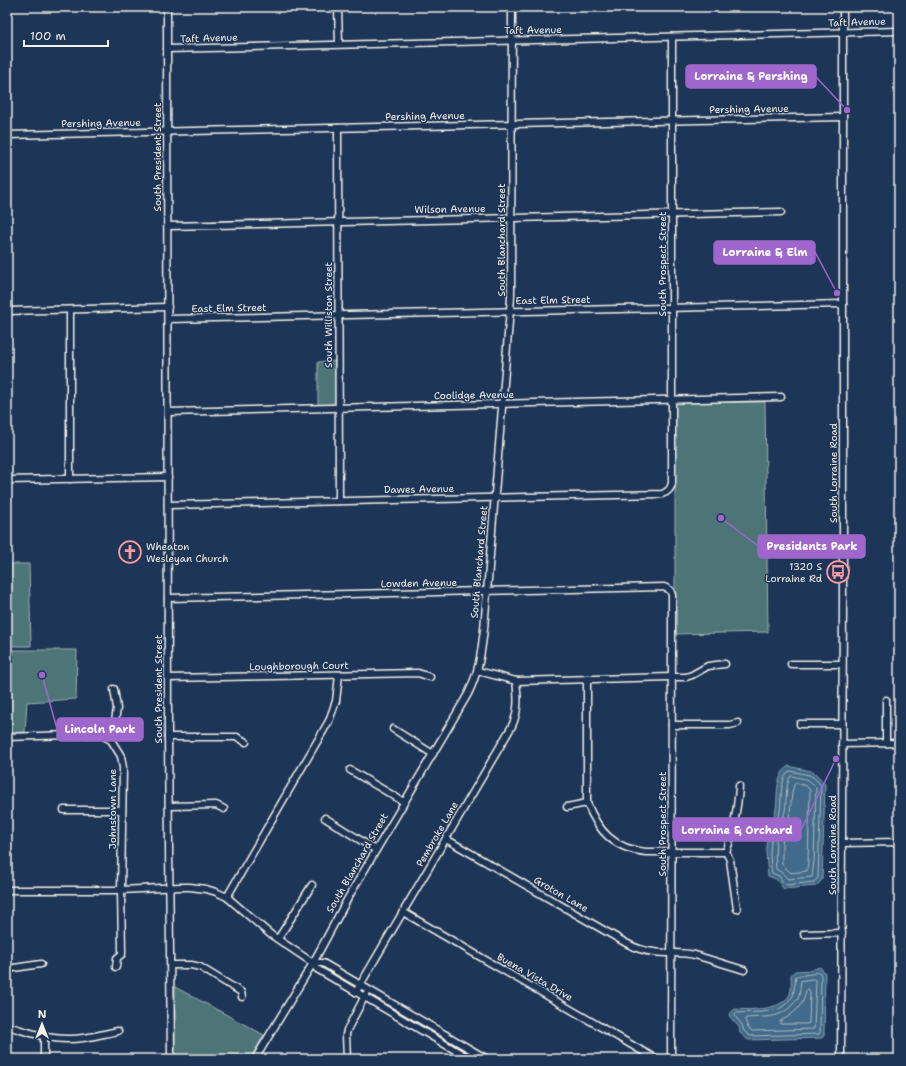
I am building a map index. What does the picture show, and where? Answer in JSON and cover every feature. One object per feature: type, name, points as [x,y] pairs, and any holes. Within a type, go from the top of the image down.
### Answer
[{"type":"street","name":"South President Street","points":[[167,7],[168,737],[171,1059]]},
{"type":"street","points":[[338,7],[339,44]]},
{"type":"street","name":"South Blanchard Street","points":[[255,1059],[313,963],[348,898],[468,694],[478,671],[482,647],[487,591],[510,311],[512,218],[512,7]]},
{"type":"street","name":"South Lorraine Road","points":[[841,1059],[843,304],[842,7]]},
{"type":"street","name":"Taft Avenue","points":[[167,49],[899,31]]},
{"type":"street","name":"South Prospect Street","points":[[669,490],[672,483],[672,37]]},
{"type":"street","name":"Pershing Avenue","points":[[7,135],[843,117]]},
{"type":"street","name":"South Williston Street","points":[[338,128],[339,501]]},
{"type":"street","name":"Wilson Avenue","points":[[168,226],[781,212]]},
{"type":"street","name":"East Elm Street","points":[[168,319],[843,304]]},
{"type":"street","points":[[7,311],[168,307]]},
{"type":"street","points":[[70,310],[70,479]]},
{"type":"street","name":"Coolidge Avenue","points":[[168,412],[781,398]]},
{"type":"street","points":[[7,480],[168,477]]},
{"type":"street","name":"Dawes Avenue","points":[[168,505],[662,494],[669,490]]},
{"type":"street","name":"Lowden Avenue","points":[[168,598],[664,587],[670,590]]},
{"type":"street","name":"South Prospect Street","points":[[670,590],[672,596],[671,1059]]},
{"type":"street","points":[[478,671],[516,681],[686,677],[708,666],[725,664]]},
{"type":"street","points":[[791,664],[842,664]]},
{"type":"street","name":"Loughborough Court","points":[[168,678],[418,673],[430,678]]},
{"type":"street","points":[[226,898],[329,721],[336,701],[339,675]]},
{"type":"street","points":[[587,679],[587,803],[592,817],[599,827],[608,837],[630,849],[641,851],[672,852],[726,852]]},
{"type":"street","name":"Pembroke Lane","points":[[356,992],[515,720],[518,708],[516,681]]},
{"type":"street","points":[[7,737],[100,734],[108,738],[115,722],[117,708],[114,689]]},
{"type":"street","points":[[886,700],[886,743]]},
{"type":"street","points":[[672,725],[730,725],[738,723]]},
{"type":"street","points":[[800,724],[842,724]]},
{"type":"street","points":[[392,729],[433,754]]},
{"type":"street","points":[[168,737],[237,737],[246,742]]},
{"type":"street","name":"Johnstown Lane","points":[[108,738],[112,740],[120,756],[123,768],[121,890],[122,954],[118,958],[116,967]]},
{"type":"street","points":[[842,744],[899,743]]},
{"type":"street","points":[[350,770],[404,802]]},
{"type":"street","points":[[726,852],[730,844],[739,786]]},
{"type":"street","points":[[567,807],[587,803]]},
{"type":"street","points":[[169,806],[216,805],[224,809]]},
{"type":"street","points":[[64,810],[122,810]]},
{"type":"street","points":[[325,818],[376,850]]},
{"type":"street","name":"Groton Lane","points":[[446,839],[626,944],[645,951],[688,953],[744,970]]},
{"type":"street","points":[[842,843],[899,842]]},
{"type":"street","points":[[726,852],[730,860],[738,909]]},
{"type":"street","points":[[278,939],[312,885]]},
{"type":"street","points":[[7,890],[121,890],[190,887],[216,892],[226,898],[262,928],[313,963],[317,969],[470,1059]]},
{"type":"street","name":"Buena Vista Drive","points":[[404,912],[657,1059]]},
{"type":"street","points":[[804,934],[842,934]]},
{"type":"street","points":[[313,963],[323,963],[487,1059]]},
{"type":"street","points":[[7,969],[42,964]]},
{"type":"street","points":[[171,965],[191,965],[200,967],[241,992],[242,997]]},
{"type":"street","points":[[347,1059],[347,1030],[368,989]]},
{"type":"street","points":[[7,1026],[61,1039],[75,1039],[118,1031]]},
{"type":"street","points":[[44,1036],[44,1059]]},
{"type":"green space","points":[[335,361],[335,402],[326,405],[318,405],[318,362]]},
{"type":"green space","points":[[765,402],[768,632],[675,634],[675,403]]},
{"type":"green space","points":[[7,564],[29,564],[31,646],[7,646]]},
{"type":"green space","points":[[7,650],[77,650],[76,699],[27,702],[25,732],[7,733]]},
{"type":"green space","points":[[175,987],[264,1035],[250,1059],[175,1059]]},
{"type":"green space","points":[[370,995],[482,1059],[476,1059],[370,997]]},
{"type":"water","points":[[788,766],[811,771],[816,774],[825,784],[822,880],[816,886],[784,889],[776,879],[768,876],[766,844],[776,809],[779,781]]},
{"type":"water","points":[[820,967],[825,973],[824,1036],[822,1038],[748,1040],[740,1033],[739,1027],[729,1014],[735,1009],[757,1009],[780,1004],[786,1000],[790,994],[791,975],[795,971],[811,970]]},
{"type":"place","name":"Lorraine & Pershing","points":[[847,110]]},
{"type":"place","name":"Lorraine & Elm","points":[[837,293]]},
{"type":"place","name":"Presidents Park","points":[[721,518]]},
{"type":"place","name":"Wheaton Wesleyan Church","points":[[130,552]]},
{"type":"place","name":"1320 S Lorraine Rd","points":[[838,572]]},
{"type":"place","name":"Lincoln Park","points":[[42,675]]},
{"type":"place","name":"Lorraine & Orchard","points":[[836,759]]}]
